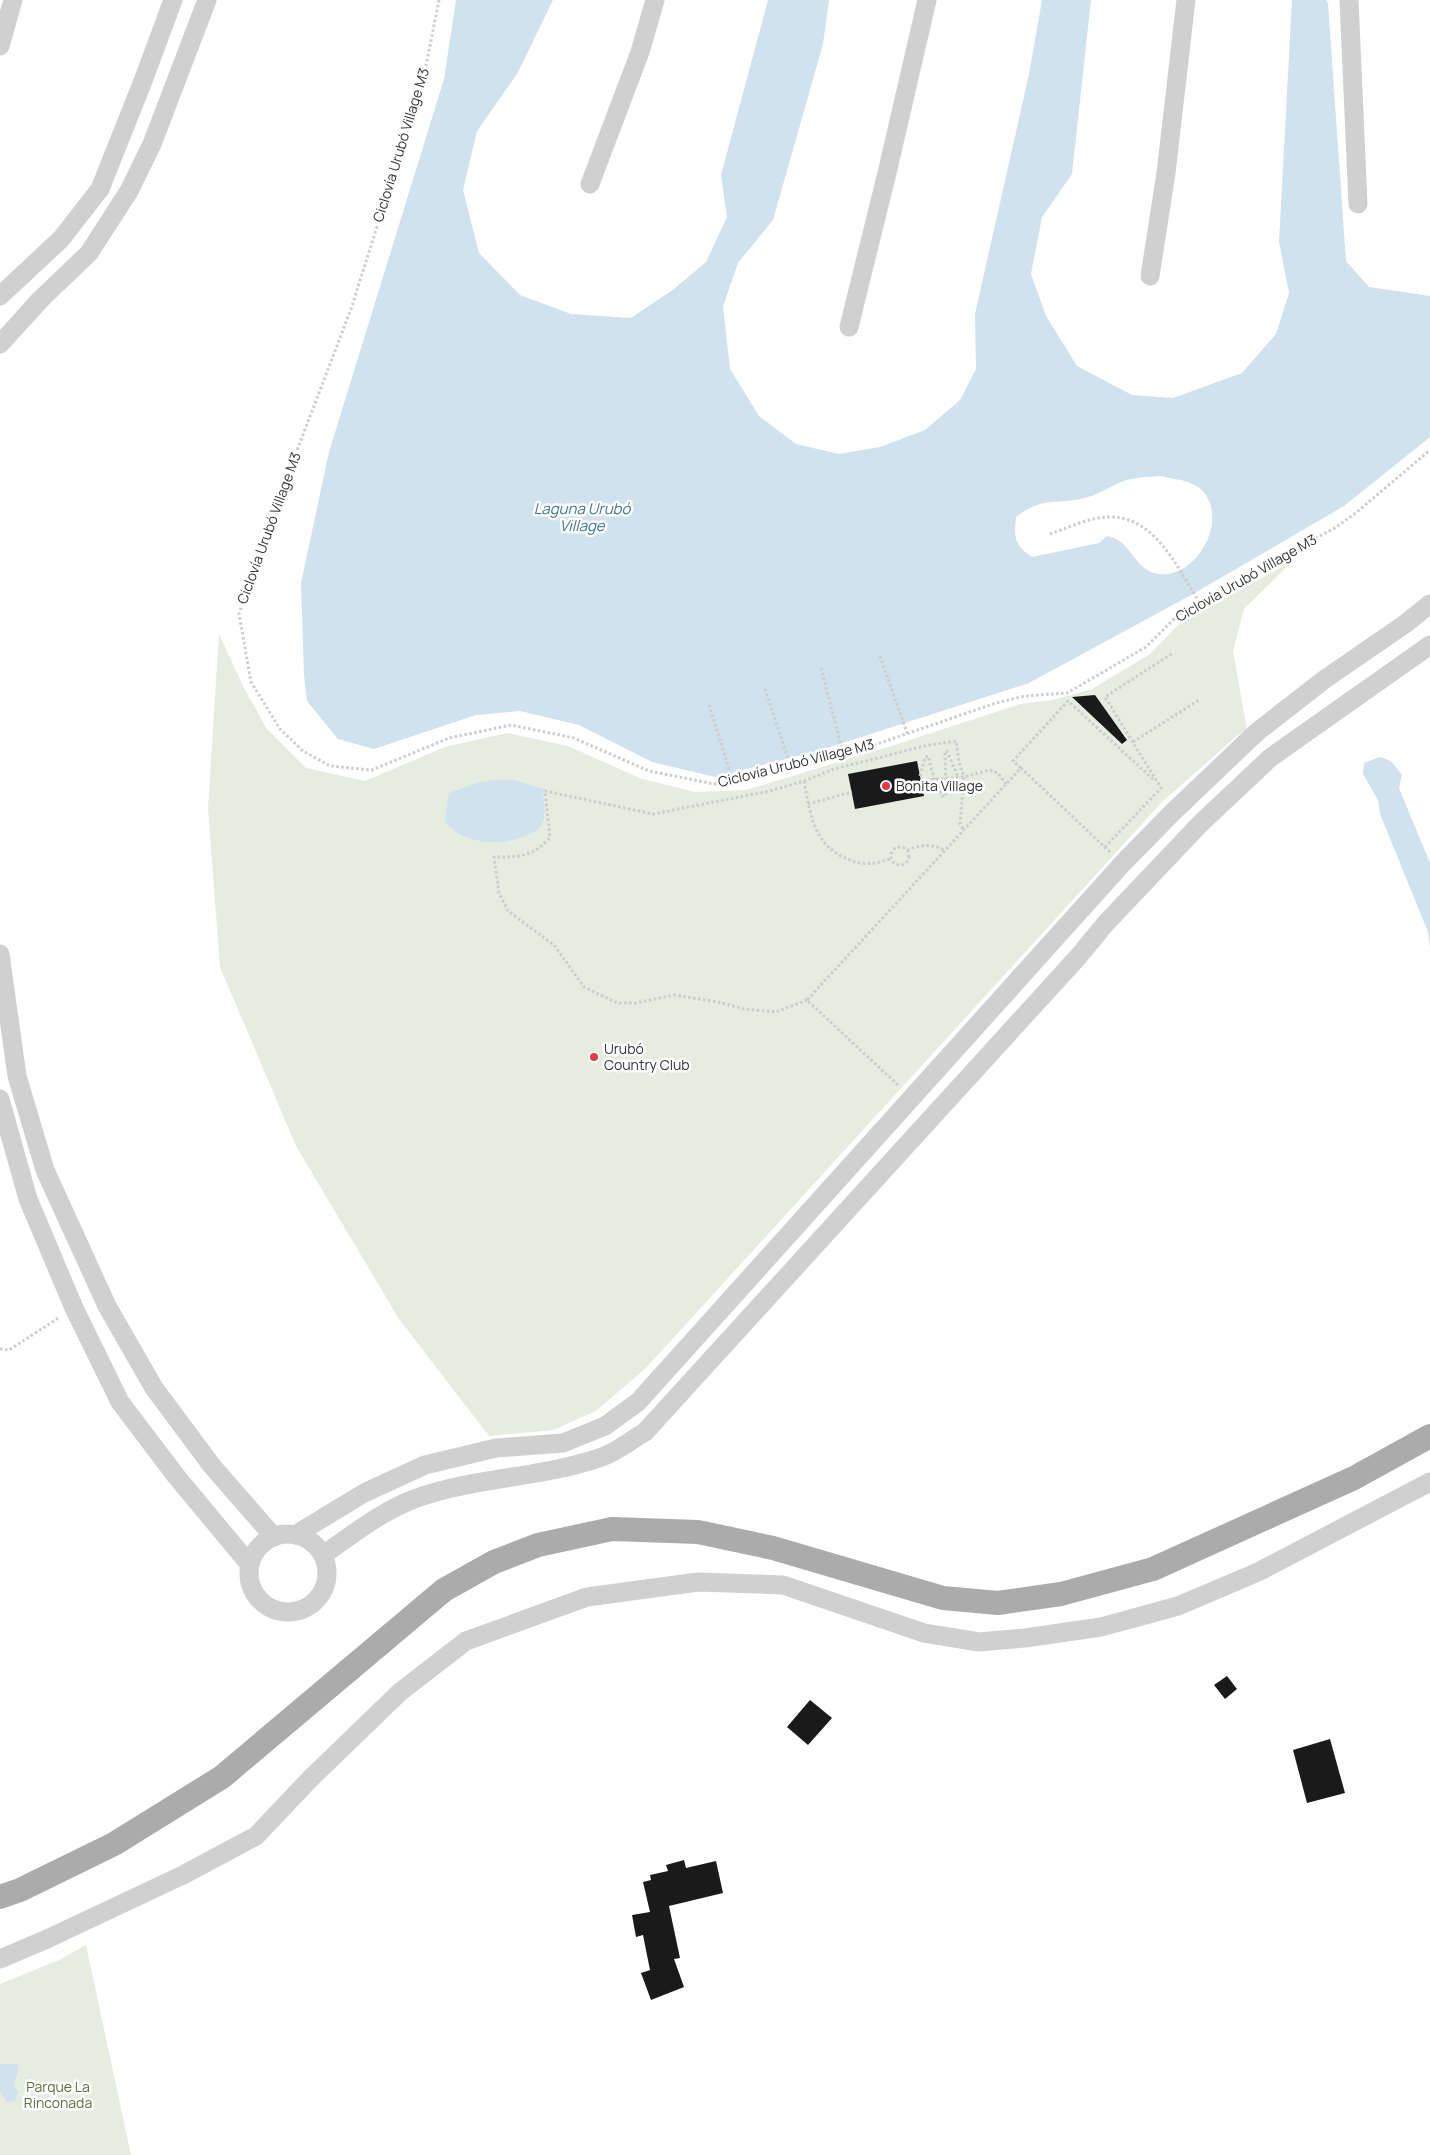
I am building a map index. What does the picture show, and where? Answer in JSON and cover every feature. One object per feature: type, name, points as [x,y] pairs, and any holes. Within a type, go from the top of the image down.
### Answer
[{"type":"main road","points":[[0,1897],[20,1890],[114,1844],[222,1777],[444,1590],[494,1562],[538,1545],[612,1529],[698,1532],[773,1548],[943,1598],[998,1603],[1061,1594],[1153,1569],[1354,1478],[1430,1436]]},
{"type":"street","points":[[0,46],[13,0]]},
{"type":"street","points":[[590,184],[640,52],[656,0]]},
{"type":"street","points":[[848,327],[887,173],[927,0]]},
{"type":"street","points":[[1150,276],[1166,173],[1186,0]]},
{"type":"street","points":[[1349,0],[1358,204]]},
{"type":"street","points":[[0,296],[27,273],[61,239],[100,190],[172,1],[205,5],[152,144],[128,191],[89,253],[46,294],[0,344]]},
{"type":"street","points":[[27,273],[46,294]]},
{"type":"street","points":[[295,1535],[364,1493],[425,1465],[496,1448],[562,1443],[605,1426],[638,1402],[1115,872],[1173,812],[1256,732],[1324,679],[1405,624],[1430,604]]},
{"type":"street","points":[[323,1555],[370,1522],[416,1498],[475,1484],[555,1471],[604,1457],[645,1432],[1071,964],[1106,923],[1200,824],[1270,758],[1430,645]]},
{"type":"street","points":[[1086,904],[1106,923]]},
{"type":"street","points":[[0,954],[17,1076],[42,1160],[107,1306],[154,1388],[212,1466],[274,1537]]},
{"type":"street","points":[[0,1099],[28,1199],[76,1313],[120,1402],[176,1476],[250,1565]]},
{"type":"street","points":[[76,1313],[107,1306]]},
{"type":"street","points":[[605,1426],[616,1449]]},
{"type":"street","points":[[0,1959],[47,1940],[183,1875],[256,1836],[311,1778],[400,1692],[466,1641],[587,1597],[698,1582],[784,1585],[924,1633],[979,1642],[1101,1627],[1178,1606],[1258,1572],[1430,1482]]},
{"type":"street","points":[[295,1535],[308,1539],[323,1555],[327,1568],[326,1582],[321,1594],[312,1604],[300,1610],[286,1612],[273,1609],[262,1602],[254,1591],[250,1579],[250,1565],[256,1552],[264,1542],[274,1537],[295,1535]]},
{"type":"path","name":"Ciclovía Urubó Village M3","points":[[439,0],[422,81],[351,309],[264,537],[239,614],[251,682],[280,729],[303,751],[330,766],[372,770],[449,738],[511,725],[574,738],[649,771],[714,784],[733,782],[874,745],[996,703],[1025,696],[1067,692],[1146,647],[1176,616],[1274,560],[1335,528],[1357,512],[1430,450]]},
{"type":"path","points":[[1050,534],[1087,521],[1112,517],[1129,519],[1160,542],[1200,603]]},
{"type":"path","points":[[1105,847],[1161,788],[1105,697],[1173,653]]},
{"type":"path","points":[[880,656],[906,733]]},
{"type":"path","points":[[822,668],[843,752]]},
{"type":"path","points":[[765,688],[791,767]]},
{"type":"path","points":[[1133,742],[1199,700]]},
{"type":"path","points":[[1115,872],[1114,857],[1105,847],[1013,761],[1068,701],[1158,784]]},
{"type":"path","points":[[709,705],[733,782]]},
{"type":"path","points":[[964,830],[960,824],[964,777],[958,762],[956,742],[924,746],[834,769],[804,781],[770,791],[653,814],[546,791],[550,837],[542,848],[521,857],[494,857],[498,893],[508,911],[554,945],[584,987],[617,1003],[635,1003],[674,995],[718,1002],[745,1009],[776,1012],[807,1000],[945,851],[1021,768]]},
{"type":"path","points":[[920,776],[925,757],[928,756],[934,778],[942,796],[946,796],[945,752],[948,751],[958,777]]},
{"type":"path","points":[[921,780],[964,777],[989,770],[998,773],[1006,784]]},
{"type":"path","points":[[804,781],[810,816],[827,848],[839,856],[857,863],[881,863],[892,858]]},
{"type":"path","points":[[808,804],[852,792]]},
{"type":"path","points":[[907,850],[908,859],[903,864],[894,863],[892,852],[897,848],[902,847],[907,850],[926,845],[936,846],[945,851]]},
{"type":"path","points":[[807,1000],[912,1098]]},
{"type":"path","points":[[0,1349],[9,1350],[76,1313]]},
{"type":"green space","name":"Urubó Country Club","points":[[1294,560],[1244,609],[1233,651],[1247,730],[1238,735],[1162,802],[646,1368],[596,1411],[553,1430],[489,1436],[399,1319],[296,1146],[220,967],[208,808],[219,634],[243,686],[266,728],[306,768],[365,781],[445,747],[507,733],[568,746],[642,779],[695,792],[746,790],[885,748],[1020,704],[1052,700],[1092,689],[1150,654],[1178,625]]},
{"type":"green space","name":"Parque La Rinconada","points":[[86,1945],[131,2155],[0,2155],[0,1984],[59,1960]]},
{"type":"water","name":"Laguna Urubó Village","points":[[456,0],[553,0],[517,74],[477,131],[463,190],[479,253],[520,295],[571,314],[631,318],[674,289],[706,262],[727,217],[721,175],[768,0],[829,0],[823,44],[773,220],[738,263],[723,306],[730,369],[759,416],[796,444],[839,454],[880,447],[925,430],[960,400],[976,369],[975,314],[1029,74],[1042,0],[1091,0],[1072,174],[1042,217],[1031,274],[1046,316],[1077,366],[1132,395],[1173,398],[1242,373],[1276,334],[1289,293],[1279,242],[1292,0],[1326,0],[1328,3],[1346,261],[1369,287],[1430,296],[1430,437],[1344,506],[1193,594],[1029,683],[821,750],[715,777],[652,762],[579,725],[520,711],[476,715],[374,749],[338,739],[307,701],[304,675],[301,583],[329,452],[444,79]],"holes":[[[1161,476],[1185,481],[1198,487],[1208,499],[1212,513],[1211,529],[1205,544],[1196,558],[1184,568],[1169,574],[1154,573],[1143,567],[1117,539],[1107,536],[1099,543],[1032,557],[1018,544],[1015,535],[1016,517],[1026,510],[1043,503],[1077,500],[1088,497],[1129,480]]]},
{"type":"water","points":[[1380,757],[1391,761],[1402,775],[1399,788],[1430,863],[1430,948],[1428,932],[1380,814],[1378,800],[1363,774],[1364,763]]},
{"type":"water","points":[[494,780],[515,780],[543,789],[544,816],[539,828],[523,837],[503,842],[470,839],[452,829],[445,821],[449,793],[476,783]]},
{"type":"water","points":[[0,2064],[17,2064],[18,2070],[14,2086],[18,2092],[15,2101],[7,2102],[0,2092]]},
{"type":"building","points":[[1095,695],[1127,740],[1122,744],[1072,697]]},
{"type":"building","name":"Bonita Village","points":[[917,761],[924,796],[855,809],[848,774]]},
{"type":"building","points":[[1227,1676],[1237,1689],[1225,1699],[1214,1685]]},
{"type":"building","points":[[810,1700],[832,1718],[808,1745],[787,1727]]},
{"type":"building","points":[[1330,1739],[1345,1793],[1307,1803],[1293,1750]]},
{"type":"building","points":[[684,1860],[686,1868],[716,1861],[723,1893],[669,1906],[680,1958],[674,1959],[684,1987],[651,2000],[641,1973],[650,1970],[643,1935],[636,1937],[632,1915],[650,1912],[643,1882],[651,1880],[650,1875],[668,1871],[666,1865]]},
{"type":"place","name":"Bonita Village","points":[[886,786]]},
{"type":"place","name":"Urubó Country Club","points":[[594,1057]]}]
